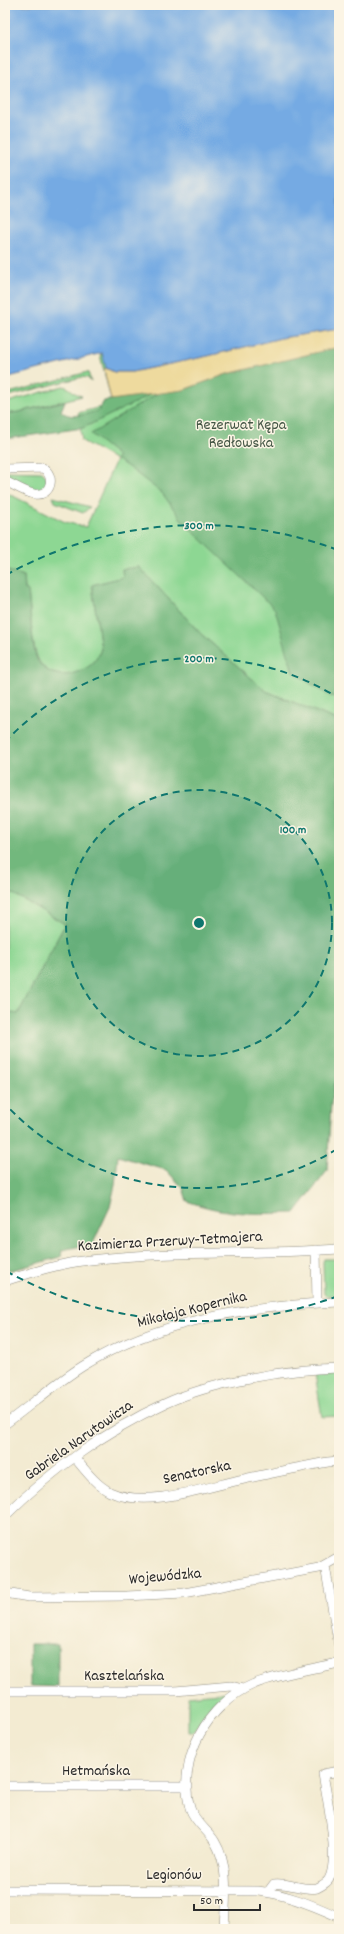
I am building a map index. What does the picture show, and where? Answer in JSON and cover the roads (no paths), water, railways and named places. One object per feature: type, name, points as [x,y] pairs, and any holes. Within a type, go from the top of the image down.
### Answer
[{"type":"street","points":[[5,469],[42,468],[48,472],[51,482],[48,489],[42,493],[35,494],[5,481]]},
{"type":"street","name":"Kazimierza Przerwy-Tetmajera","points":[[5,1281],[57,1266],[90,1260],[145,1256],[339,1249]]},
{"type":"street","points":[[316,1250],[317,1303]]},
{"type":"street","name":"Mikołaja Kopernika","points":[[5,1424],[84,1366],[143,1336],[188,1323],[248,1310],[339,1302]]},
{"type":"street","name":"Gabriela Narutowicza","points":[[5,1516],[21,1500],[75,1458],[134,1419],[164,1404],[186,1395],[210,1388],[269,1375],[339,1368]]},
{"type":"street","name":"Senatorska","points":[[75,1458],[101,1486],[110,1492],[122,1496],[152,1498],[170,1496],[253,1477],[339,1461]]},
{"type":"street","name":"Wojewódzka","points":[[5,1593],[29,1597],[127,1596],[184,1593],[325,1566],[339,1558]]},
{"type":"street","points":[[325,1566],[339,1646]]},
{"type":"street","points":[[224,1929],[225,1890],[223,1865],[220,1853],[214,1841],[194,1817],[189,1800],[189,1766],[199,1733],[219,1708],[243,1689],[267,1679],[334,1664],[339,1661]]},
{"type":"street","name":"Kasztelańska","points":[[5,1691],[175,1691],[232,1686],[243,1689]]},
{"type":"street","points":[[268,1892],[274,1884],[313,1888],[320,1886],[328,1880],[332,1872],[332,1836],[323,1774],[339,1771]]},
{"type":"street","name":"Hetmańska","points":[[5,1786],[188,1786]]},
{"type":"street","name":"Legionów","points":[[5,1890],[225,1890],[268,1892],[304,1902],[320,1914],[339,1917]]},
{"type":"water","points":[[5,5],[339,5],[339,329],[281,338],[208,356],[132,372],[114,372],[106,368],[102,353],[5,378]]},
{"type":"park label","name":"Rezerwat Kępa Redłowska","points":[[241,434]]}]
